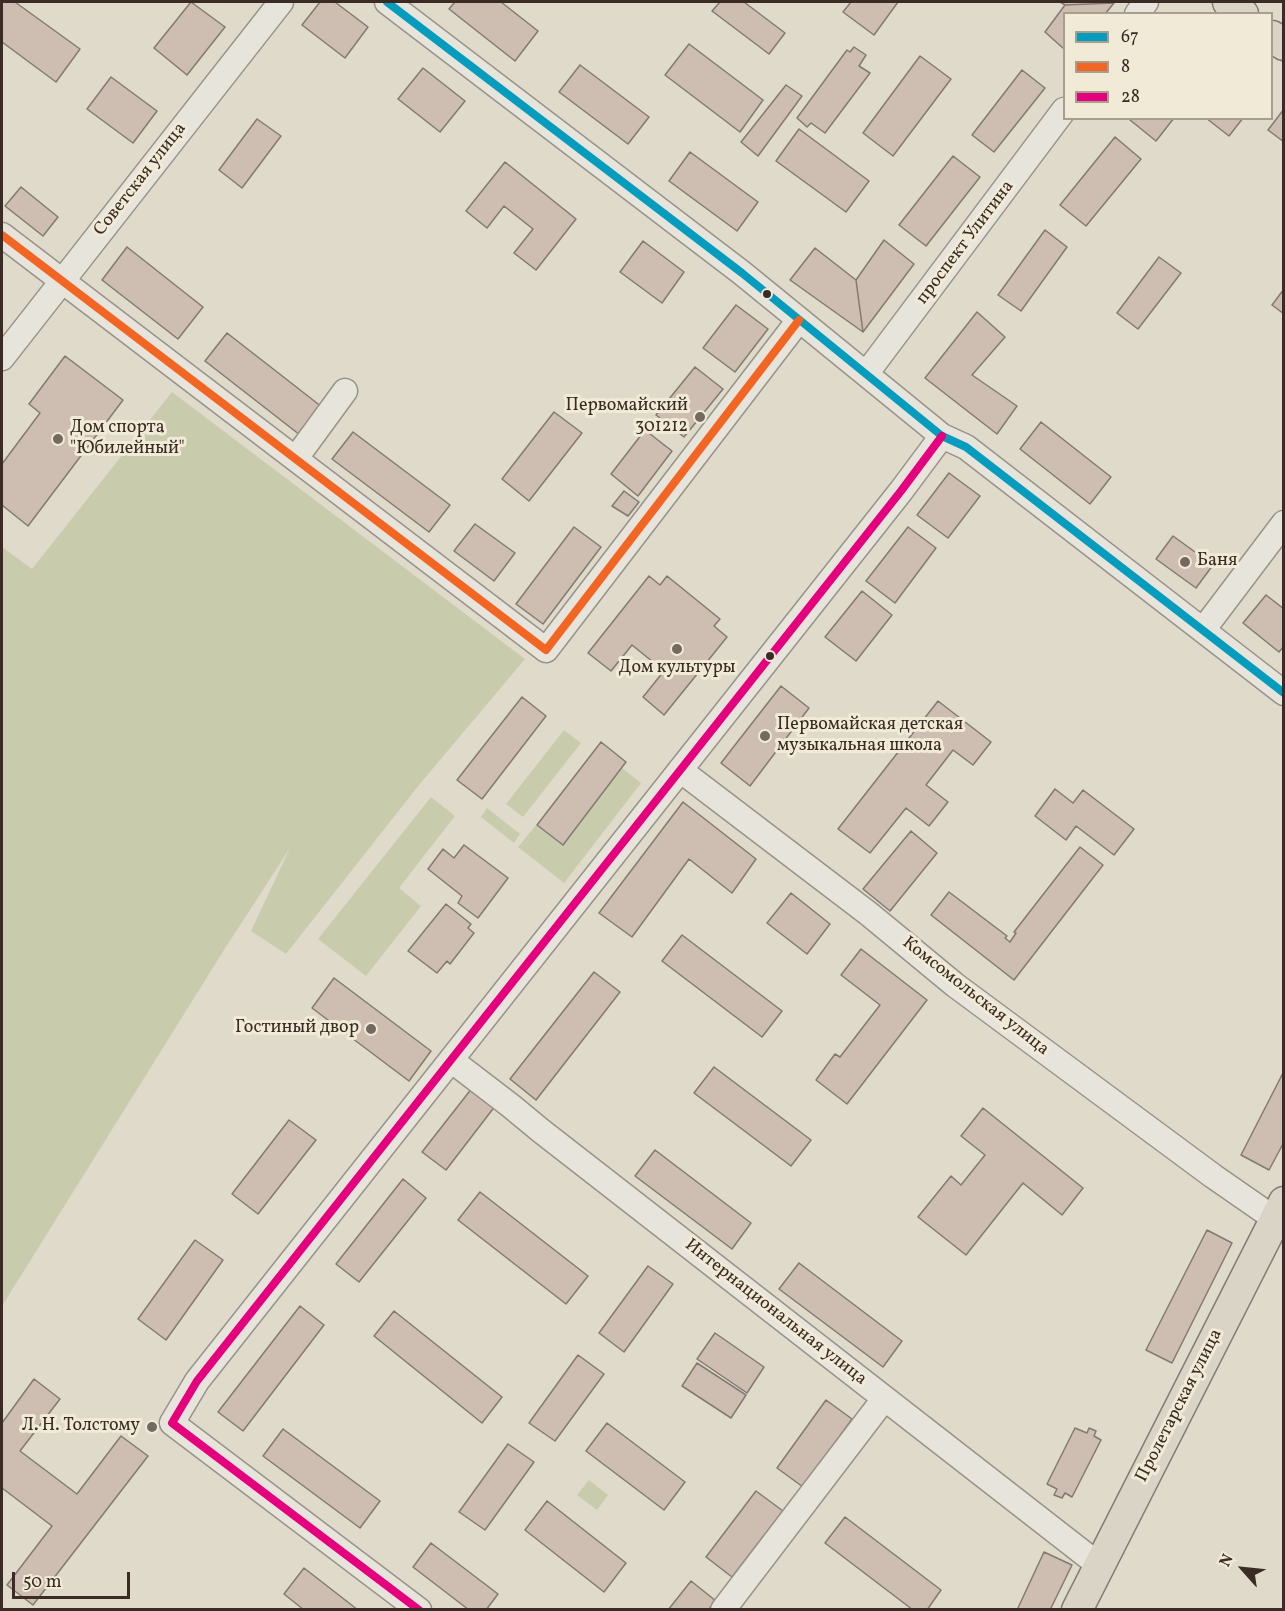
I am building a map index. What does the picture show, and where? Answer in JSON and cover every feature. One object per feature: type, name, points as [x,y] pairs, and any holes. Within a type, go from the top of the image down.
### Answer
[{"type":"main road","points":[[1228,2],[1240,12]]},
{"type":"main road","name":"Пролетарская улица","points":[[1077,1610],[1279,1211]]},
{"type":"street","name":"Советская улица","points":[[2,358],[281,2]]},
{"type":"street","points":[[387,2],[742,273],[942,436],[966,447],[1284,693]]},
{"type":"street","name":"проспект Улитина","points":[[866,374],[1063,113]]},
{"type":"street","points":[[2,235],[546,650],[799,320]]},
{"type":"street","points":[[296,458],[345,391]]},
{"type":"street","points":[[419,1610],[172,1423],[198,1381],[942,436]]},
{"type":"street","points":[[1203,630],[1284,523]]},
{"type":"street","name":"Комсомольская улица","points":[[680,770],[869,914],[955,985],[1213,1176],[1279,1211]]},
{"type":"street","name":"Интернациональная улица","points":[[451,1060],[1100,1566]]},
{"type":"street","points":[[723,1610],[885,1399]]},
{"type":"green space","points":[[172,392],[525,659],[419,785],[286,954],[251,931],[290,848],[2,1306],[2,547],[32,569]]},
{"type":"green space","points":[[564,730],[581,743],[523,817],[506,804]]},
{"type":"green space","points":[[622,768],[641,783],[564,883],[518,847],[536,825],[563,845]]},
{"type":"green space","points":[[431,797],[455,816],[399,888],[421,906],[366,976],[318,939]]},
{"type":"green space","points":[[487,808],[520,834],[514,843],[481,817]]},
{"type":"green space","points":[[589,1480],[608,1495],[597,1510],[577,1495]]},
{"type":"building","points":[[2,2],[15,2],[80,49],[56,82],[2,42]]},
{"type":"building","points":[[191,2],[225,27],[187,75],[154,48]]},
{"type":"building","points":[[320,2],[335,2],[368,27],[345,58],[302,25]]},
{"type":"building","points":[[455,2],[501,2],[538,31],[515,61],[449,9]]},
{"type":"building","points":[[720,2],[744,2],[785,33],[769,54],[712,11]]},
{"type":"building","points":[[851,2],[898,2],[874,35],[843,12]]},
{"type":"building","points":[[1060,2],[1112,2],[1114,3],[1065,5]]},
{"type":"building","points":[[1114,3],[1107,12],[1063,12],[1063,48],[1045,32],[1065,5]]},
{"type":"building","points":[[689,44],[763,100],[740,132],[665,75]]},
{"type":"building","points":[[854,47],[866,55],[859,66],[870,73],[825,133],[811,123],[807,127],[797,118],[847,50],[850,52]]},
{"type":"building","points":[[920,56],[951,79],[893,156],[863,133]]},
{"type":"building","points":[[580,65],[649,117],[628,144],[559,92]]},
{"type":"building","points":[[423,68],[465,101],[440,132],[398,99]]},
{"type":"building","points":[[1022,70],[1045,88],[994,152],[972,135]]},
{"type":"building","points":[[111,77],[157,111],[133,143],[87,109]]},
{"type":"building","points":[[786,85],[802,96],[758,156],[741,142]]},
{"type":"building","points":[[1284,109],[1284,142],[1268,130]]},
{"type":"building","points":[[257,119],[281,136],[242,188],[219,170]]},
{"type":"building","points":[[1130,120],[1172,120],[1156,141]]},
{"type":"building","points":[[1209,120],[1241,120],[1229,136]]},
{"type":"building","points":[[799,129],[869,181],[846,212],[776,161]]},
{"type":"building","points":[[1115,137],[1141,159],[1086,226],[1060,205]]},
{"type":"building","points":[[690,152],[758,202],[737,231],[669,181]]},
{"type":"building","points":[[953,156],[980,177],[926,246],[899,225]]},
{"type":"building","points":[[505,162],[576,219],[536,270],[514,253],[533,229],[504,206],[487,228],[466,211]]},
{"type":"building","points":[[21,187],[58,217],[43,236],[5,206]]},
{"type":"building","points":[[1045,230],[1067,247],[1021,311],[998,295]]},
{"type":"building","points":[[884,240],[914,264],[863,332],[856,280]]},
{"type":"building","points":[[643,241],[684,272],[662,303],[620,272]]},
{"type":"building","points":[[127,247],[203,307],[178,339],[102,280]]},
{"type":"building","points":[[815,248],[856,280],[863,332],[790,280]]},
{"type":"building","points":[[1159,257],[1181,273],[1138,329],[1117,313]]},
{"type":"building","points":[[1284,289],[1284,314],[1272,305]]},
{"type":"building","points":[[736,305],[768,329],[735,372],[703,348]]},
{"type":"building","points":[[977,312],[1005,337],[972,375],[1017,406],[997,434],[925,378]]},
{"type":"building","points":[[227,333],[322,407],[300,435],[205,361]]},
{"type":"building","name":"Дом спорта \"Юбилейный\"","points":[[65,356],[123,400],[28,526],[2,505],[2,464],[40,413],[29,404]]},
{"type":"building","points":[[695,367],[723,389],[684,437],[656,415]]},
{"type":"building","points":[[554,412],[582,433],[529,501],[502,479]]},
{"type":"building","points":[[1041,422],[1111,477],[1090,504],[1020,449]]},
{"type":"building","points":[[645,430],[672,451],[638,496],[611,474]]},
{"type":"building","points":[[353,432],[450,505],[429,532],[332,459]]},
{"type":"building","points":[[949,473],[980,496],[948,538],[917,515]]},
{"type":"building","points":[[624,491],[639,502],[628,516],[612,506]]},
{"type":"building","points":[[475,524],[515,553],[494,581],[454,551]]},
{"type":"building","points":[[574,527],[601,547],[543,624],[516,604]]},
{"type":"building","points":[[908,527],[936,548],[895,603],[866,581]]},
{"type":"building","name":"Баня","points":[[1173,536],[1213,565],[1196,588],[1156,559]]},
{"type":"building","name":"Дом культуры","points":[[649,576],[660,585],[667,576],[720,619],[714,626],[727,637],[664,715],[643,697],[664,671],[632,645],[611,671],[588,653]]},
{"type":"building","points":[[862,591],[892,615],[856,661],[825,637]]},
{"type":"building","points":[[1266,595],[1284,609],[1284,646],[1279,652],[1243,623]]},
{"type":"building","name":"Первомайская детская музыкальная школа","points":[[781,686],[809,708],[750,786],[721,763]]},
{"type":"building","points":[[522,697],[546,716],[482,799],[457,780]]},
{"type":"building","points":[[938,701],[991,742],[973,765],[953,750],[926,785],[948,802],[929,826],[906,808],[870,853],[838,829]]},
{"type":"building","points":[[601,742],[626,762],[563,845],[537,825]]},
{"type":"building","points":[[1055,789],[1073,803],[1083,790],[1134,829],[1114,855],[1076,826],[1066,840],[1035,816]]},
{"type":"building","points":[[683,802],[756,859],[732,893],[689,859],[632,937],[599,913]]},
{"type":"building","points":[[911,831],[937,853],[890,911],[863,889]]},
{"type":"building","points":[[464,845],[508,878],[478,918],[458,903],[462,896],[428,869],[443,849],[454,858]]},
{"type":"building","points":[[1080,847],[1103,865],[1014,980],[931,915],[949,892],[1007,936],[1005,938],[1010,942],[1016,933],[1014,932]]},
{"type":"building","points":[[791,893],[830,924],[807,954],[767,923]]},
{"type":"building","points":[[446,904],[471,924],[468,928],[474,933],[450,964],[447,961],[437,973],[408,951]]},
{"type":"building","points":[[682,935],[782,1011],[762,1037],[662,961]]},
{"type":"building","points":[[861,949],[927,1000],[847,1104],[816,1080],[835,1054],[840,1057],[880,1005],[841,975]]},
{"type":"building","points":[[594,972],[620,992],[536,1100],[510,1079]]},
{"type":"building","name":"Гостиный двор","points":[[334,978],[431,1051],[409,1081],[312,1008]]},
{"type":"building","points":[[714,1067],[811,1140],[791,1166],[694,1093]]},
{"type":"building","points":[[1284,1071],[1284,1142],[1269,1170],[1241,1155]]},
{"type":"building","points":[[476,1083],[499,1101],[446,1170],[422,1152]]},
{"type":"building","points":[[983,1108],[1083,1188],[1062,1215],[1023,1183],[966,1255],[918,1217],[951,1176],[961,1185],[985,1155],[961,1136]]},
{"type":"building","points":[[289,1120],[316,1140],[258,1214],[232,1194]]},
{"type":"building","points":[[655,1150],[751,1223],[732,1249],[635,1176]]},
{"type":"building","points":[[403,1179],[426,1198],[359,1282],[336,1264]]},
{"type":"building","points":[[480,1192],[588,1276],[566,1304],[458,1220]]},
{"type":"building","points":[[1207,1230],[1232,1243],[1172,1363],[1146,1350]]},
{"type":"building","points":[[195,1240],[223,1260],[166,1340],[138,1319]]},
{"type":"building","points":[[799,1263],[902,1341],[883,1367],[779,1289]]},
{"type":"building","points":[[648,1266],[673,1284],[624,1352],[599,1333]]},
{"type":"building","points":[[300,1306],[324,1325],[243,1431],[218,1412]]},
{"type":"building","points":[[394,1311],[502,1397],[482,1423],[374,1336]]},
{"type":"building","points":[[715,1333],[764,1367],[747,1393],[697,1359]]},
{"type":"building","points":[[578,1355],[604,1374],[555,1441],[529,1423]]},
{"type":"building","points":[[697,1363],[746,1395],[731,1418],[682,1386]]},
{"type":"building","points":[[34,1379],[60,1399],[20,1451],[77,1494],[121,1436],[148,1456],[33,1605],[7,1585],[52,1526],[2,1488],[2,1423]]},
{"type":"building","points":[[826,1400],[852,1419],[803,1487],[777,1468]]},
{"type":"building","points":[[607,1423],[685,1482],[664,1510],[586,1451]]},
{"type":"building","points":[[1075,1428],[1087,1433],[1089,1428],[1096,1431],[1094,1436],[1101,1440],[1072,1497],[1065,1493],[1062,1498],[1054,1495],[1057,1489],[1047,1484]]},
{"type":"building","points":[[283,1429],[380,1501],[360,1528],[263,1456]]},
{"type":"building","points":[[508,1444],[534,1462],[485,1530],[459,1512]]},
{"type":"building","points":[[756,1491],[783,1511],[732,1577],[706,1557]]},
{"type":"building","points":[[547,1501],[626,1563],[604,1592],[525,1530]]},
{"type":"building","points":[[845,1517],[941,1590],[927,1610],[913,1610],[825,1543]]},
{"type":"building","points":[[431,1543],[498,1594],[486,1610],[469,1610],[413,1567]]},
{"type":"building","points":[[1044,1552],[1072,1565],[1050,1610],[1017,1610]]},
{"type":"building","points":[[304,1568],[358,1610],[304,1610],[284,1594]]},
{"type":"building","points":[[691,1581],[716,1601],[708,1610],[668,1610]]},
{"type":"transit line","name":"67","points":[[387,2],[742,273],[942,436],[966,447],[1284,693]]},
{"type":"transit line","name":"8","points":[[2,235],[546,650],[799,320]]},
{"type":"transit line","name":"28","points":[[419,1610],[172,1423],[197,1381],[901,491],[942,436]]},
{"type":"place","name":"Первомайский 301212","points":[[700,417]]},
{"type":"place","name":"Дом спорта \"Юбилейный\"","points":[[58,439]]},
{"type":"place","name":"Баня","points":[[1185,562]]},
{"type":"place","name":"Дом культуры","points":[[677,649]]},
{"type":"place","name":"Первомайская детская музыкальная школа","points":[[765,736]]},
{"type":"place","name":"Гостиный двор","points":[[371,1029]]},
{"type":"place","name":"Л. Н. Толстому","points":[[152,1427]]}]
